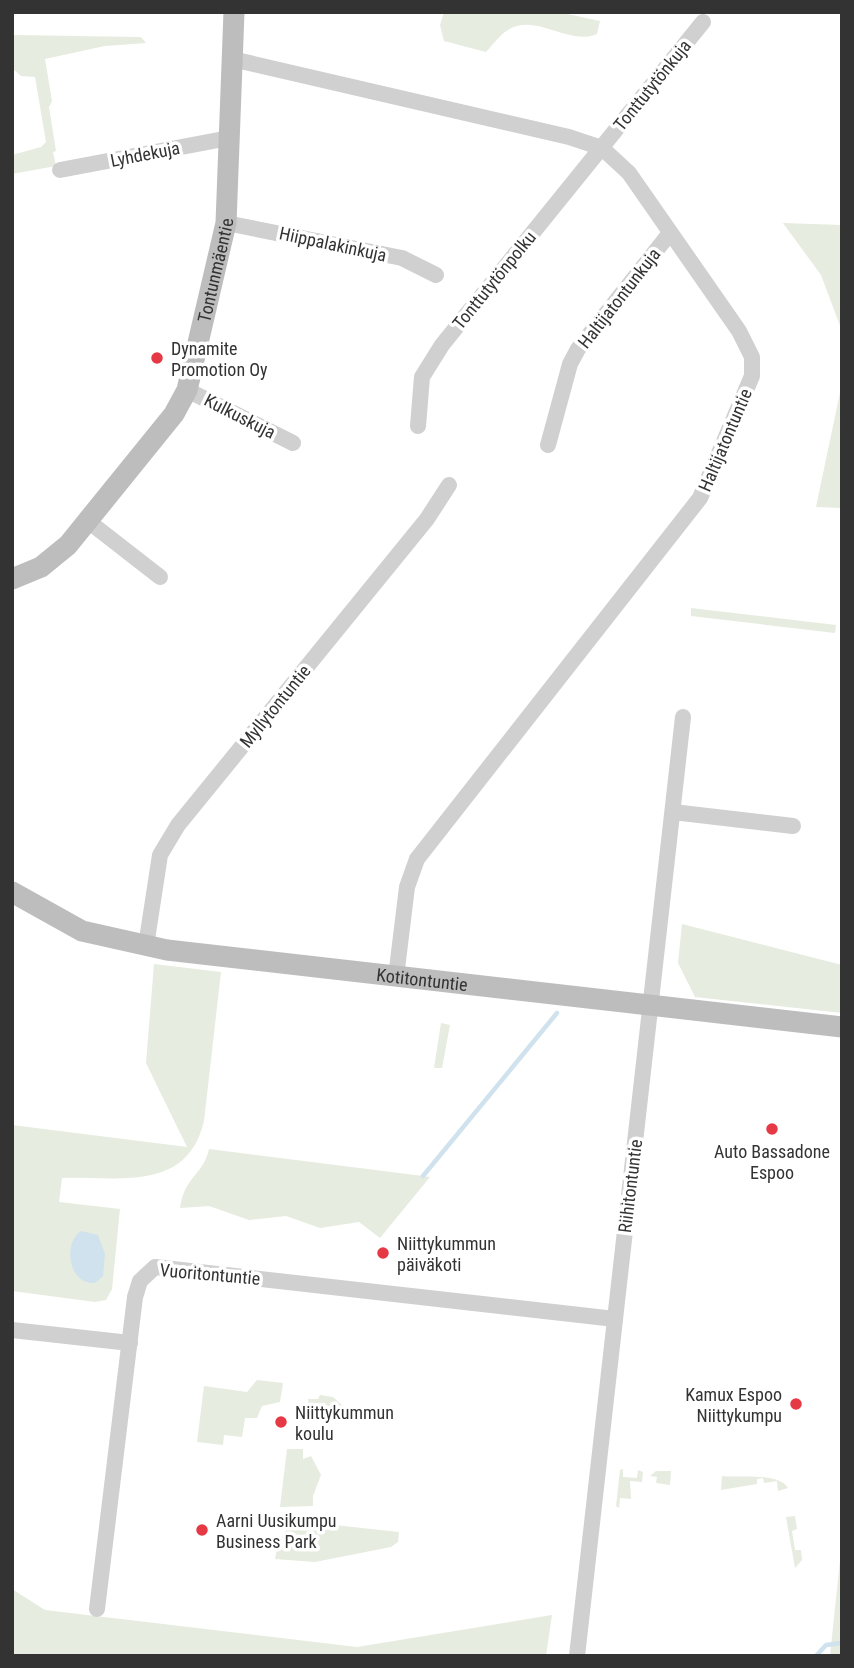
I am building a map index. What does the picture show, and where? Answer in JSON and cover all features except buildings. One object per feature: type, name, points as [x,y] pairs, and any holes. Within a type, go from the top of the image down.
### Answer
[{"type":"street","name":"Tontunmäentie","points":[[12,579],[41,567],[56,556],[88,521],[174,414],[187,390],[226,223],[234,12]]},
{"type":"street","name":"Tonttutytönkuja","points":[[602,148],[703,22]]},
{"type":"street","name":"Haltijatontuntie","points":[[232,59],[569,137],[602,148],[629,173],[739,331],[752,357],[752,376],[744,401],[701,498],[417,859],[407,887],[396,977]]},
{"type":"street","name":"Lyhdekuja","points":[[60,170],[229,138]]},
{"type":"street","name":"Tonttutytönpolku","points":[[418,426],[422,377],[442,345],[602,148]]},
{"type":"street","name":"Hiippalakinkuja","points":[[226,223],[402,258],[436,275]]},
{"type":"street","name":"Haltijatontunkuja","points":[[548,445],[570,364],[578,349],[670,233]]},
{"type":"street","name":"Kulkuskuja","points":[[187,390],[293,443]]},
{"type":"street","name":"Myllytontuntie","points":[[146,946],[160,855],[178,825],[427,519],[449,485]]},
{"type":"street","points":[[88,521],[160,577]]},
{"type":"street","name":"Riihitontuntie","points":[[578,1656],[683,717]]},
{"type":"street","points":[[673,812],[793,826]]},
{"type":"street","name":"Kotitontuntie","points":[[12,892],[82,931],[214,958],[842,1027]]},
{"type":"street","name":"Vuoritontuntie","points":[[97,1609],[140,1280],[155,1267],[615,1319]]},
{"type":"street","points":[[12,1330],[130,1343]]},
{"type":"shaded area","points":[[444,12],[558,12],[600,21],[597,34],[586,37],[539,26],[516,26],[502,34],[486,52],[444,41],[440,25]]},
{"type":"shaded area","points":[[12,35],[141,37],[146,43],[105,46],[45,59],[52,101],[49,107],[56,166],[12,174],[12,155],[41,147],[46,142],[35,77],[21,76],[12,68]]},
{"type":"shaded area","points":[[783,223],[842,225],[842,331],[821,275]]},
{"type":"shaded area","points":[[842,383],[842,508],[816,507]]},
{"type":"shaded area","points":[[691,608],[836,625],[835,633],[691,616]]},
{"type":"shaded area","points":[[682,924],[842,965],[842,1013],[695,997],[678,963]]},
{"type":"shaded area","points":[[154,964],[221,972],[204,1121],[195,1144],[183,1160],[148,1176],[62,1178],[59,1202],[120,1209],[112,1289],[106,1300],[95,1302],[12,1291],[12,1125],[187,1147],[146,1063]]},
{"type":"shaded area","points":[[441,1023],[450,1025],[442,1068],[434,1068]]},
{"type":"shaded area","points":[[209,1149],[430,1177],[380,1238],[359,1222],[320,1228],[286,1216],[249,1220],[209,1206],[180,1208],[182,1197],[203,1165]]},
{"type":"shaded area","points":[[257,1380],[283,1383],[280,1402],[262,1406],[257,1418],[245,1418],[242,1437],[224,1435],[223,1445],[197,1442],[204,1386],[247,1392]]},
{"type":"shaded area","points":[[320,1395],[333,1397],[343,1406],[343,1410],[330,1414],[308,1406],[308,1399],[318,1399]]},
{"type":"shaded area","points":[[287,1449],[303,1449],[303,1459],[311,1456],[321,1475],[313,1496],[313,1506],[280,1507]]},
{"type":"shaded area","points":[[623,1469],[623,1477],[637,1478],[638,1470],[643,1472],[642,1482],[630,1481],[631,1499],[620,1498],[619,1508],[616,1506],[620,1470]]},
{"type":"shaded area","points":[[656,1471],[671,1471],[670,1485],[656,1483],[657,1477],[650,1476]]},
{"type":"shaded area","points":[[722,1476],[767,1478],[776,1480],[783,1483],[788,1488],[778,1491],[777,1481],[764,1483],[763,1478],[757,1479],[757,1484],[721,1490]]},
{"type":"shaded area","points":[[795,1516],[797,1529],[792,1531],[795,1550],[801,1550],[802,1560],[795,1568],[786,1517]]},
{"type":"shaded area","points":[[316,1519],[325,1524],[399,1532],[398,1542],[391,1547],[315,1562],[275,1559],[279,1542],[286,1530],[298,1522]]},
{"type":"shaded area","points":[[842,1541],[842,1656],[830,1656]]},
{"type":"shaded area","points":[[12,1589],[45,1610],[357,1647],[552,1615],[546,1656],[12,1656]]},
{"type":"water","points":[[81,1231],[98,1235],[105,1254],[103,1276],[95,1283],[79,1278],[71,1263],[72,1245]]},
{"type":"waterway","points":[[423,1176],[557,1013]]},
{"type":"waterway","points":[[816,1656],[826,1645],[842,1643]]},
{"type":"place","name":"Dynamite Promotion Oy","points":[[157,358]]},
{"type":"place","name":"Auto Bassadone Espoo","points":[[772,1129]]},
{"type":"place","name":"Niittykummun päiväkoti","points":[[383,1253]]},
{"type":"place","name":"Kamux Espoo Niittykumpu","points":[[796,1404]]},
{"type":"place","name":"Niittykummun koulu","points":[[281,1422]]},
{"type":"place","name":"Aarni Uusikumpu Business Park","points":[[202,1530]]}]
